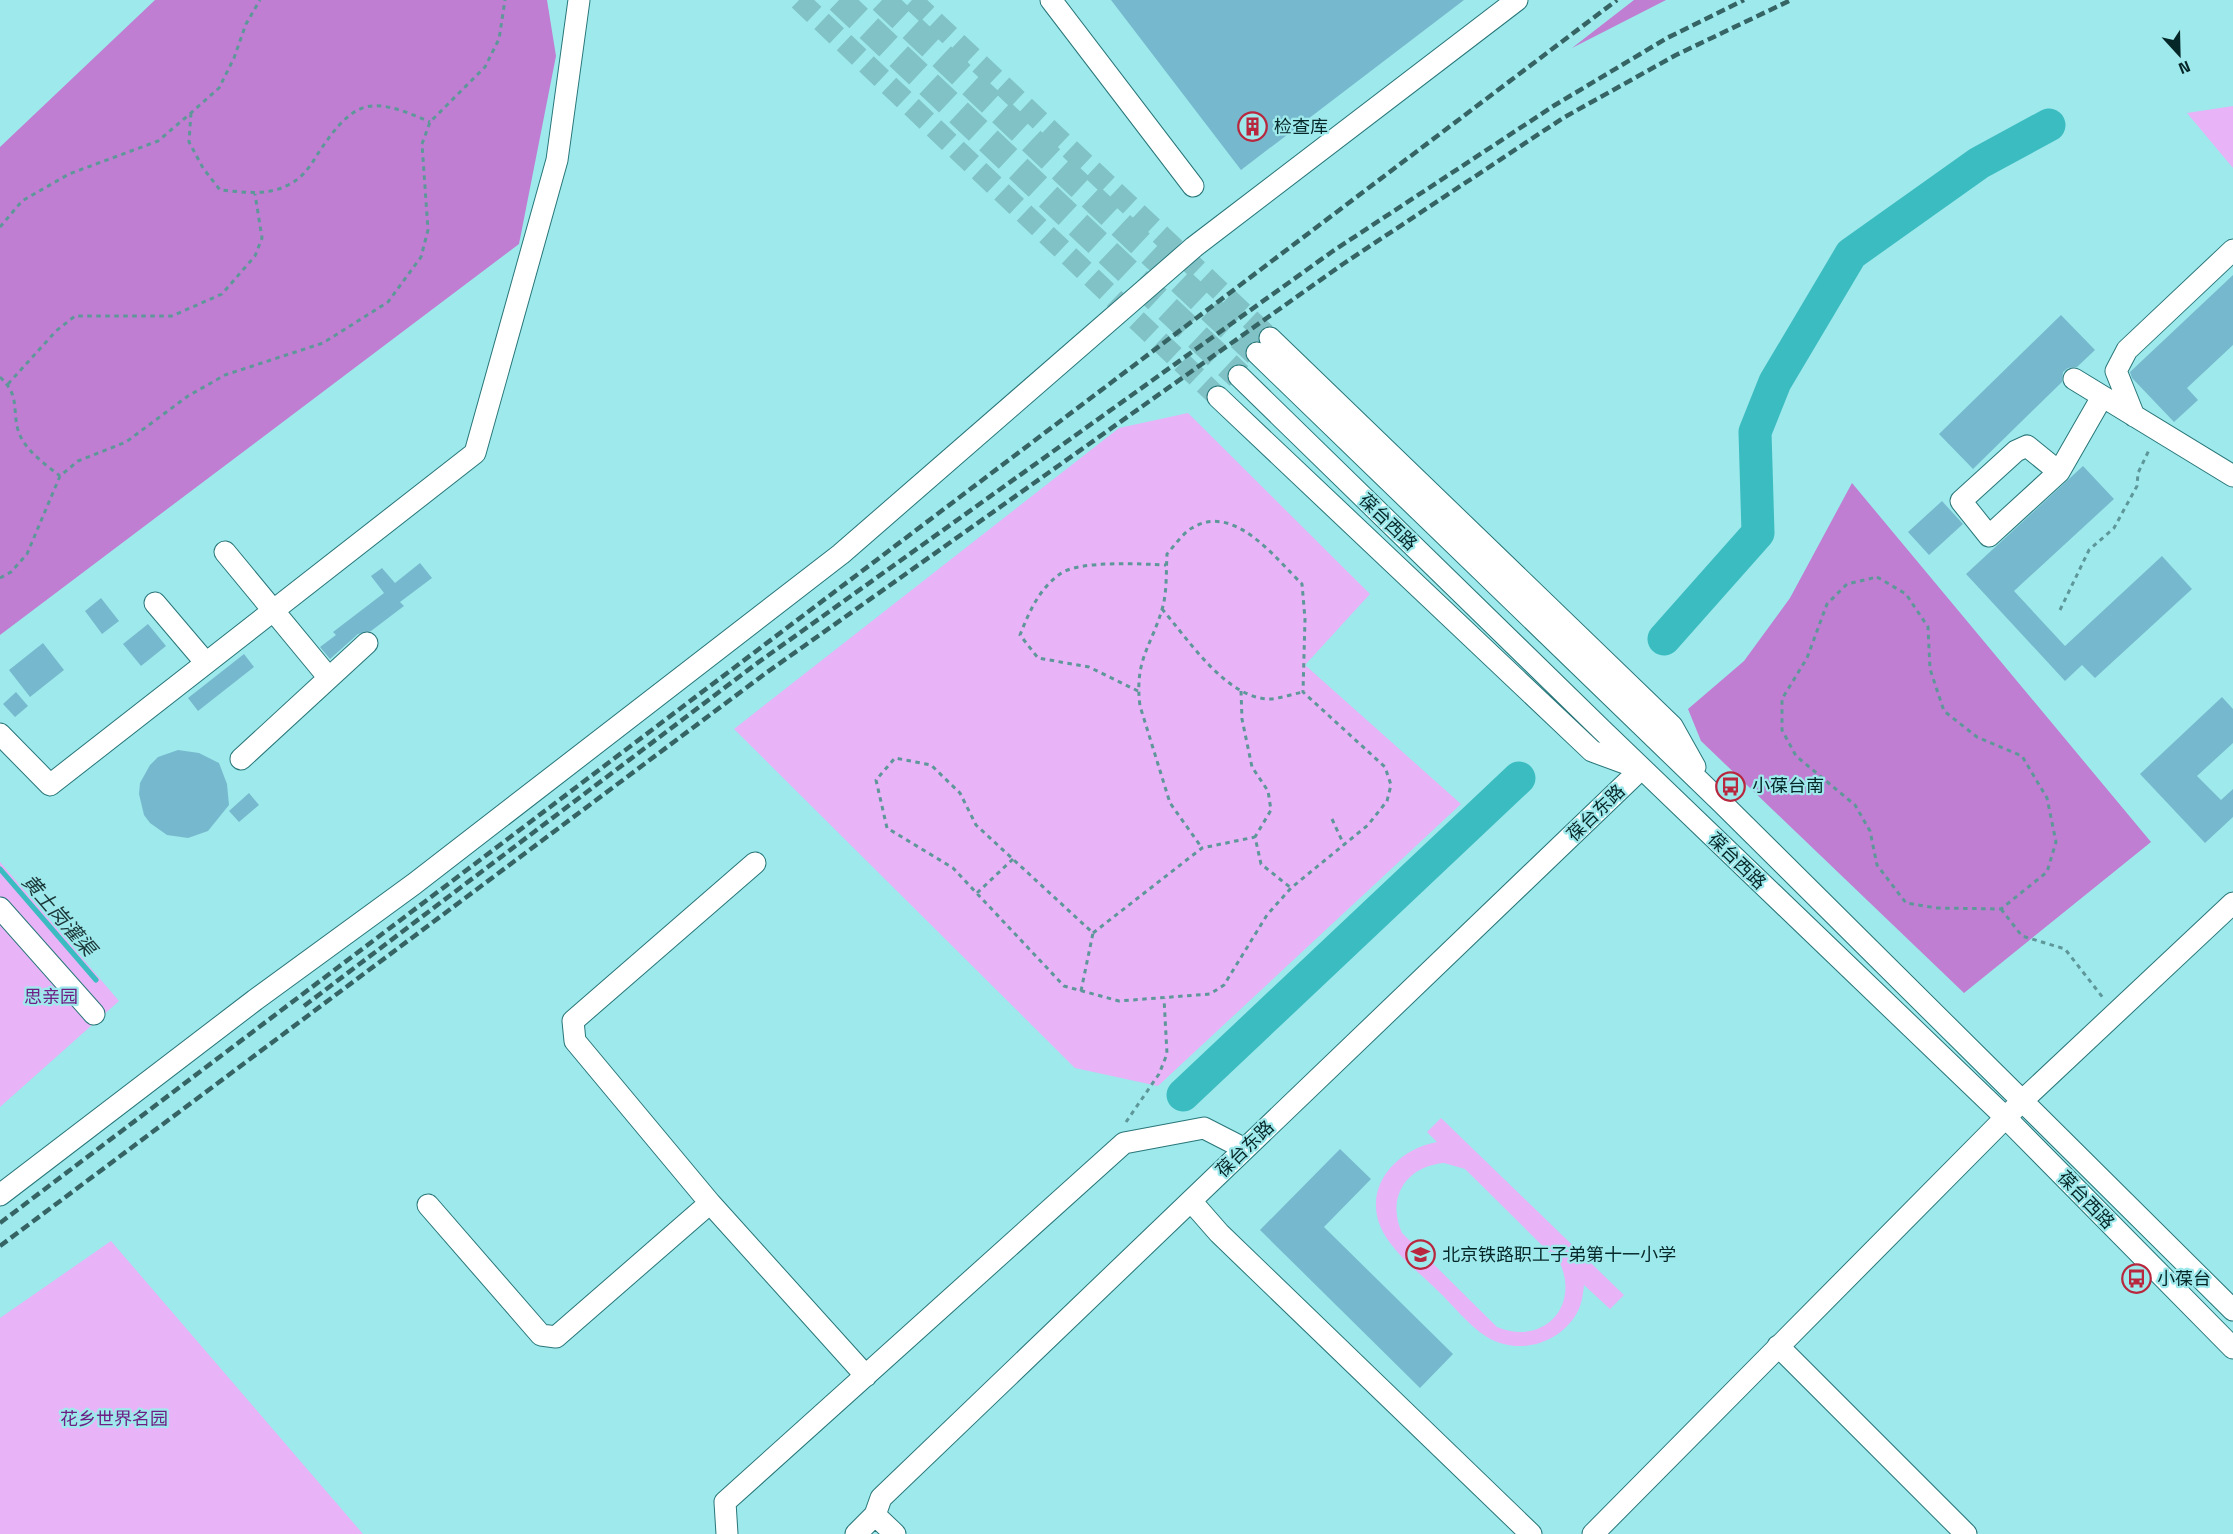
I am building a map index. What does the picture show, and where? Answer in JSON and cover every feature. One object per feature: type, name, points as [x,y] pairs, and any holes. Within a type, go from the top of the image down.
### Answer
[{"type":"street","points":[[0,734],[50,785],[475,453],[557,160],[579,0]]},
{"type":"street","points":[[1051,0],[1193,186]]},
{"type":"street","points":[[0,1195],[414,884],[841,554],[1194,247],[1517,0]]},
{"type":"street","points":[[2134,416],[2116,371],[2127,350],[2233,250]]},
{"type":"street","name":"葆台西路","points":[[1264,346],[2233,1310]]},
{"type":"street","name":"葆台西路","points":[[1239,376],[1641,769],[2005,1118],[2233,1348]]},
{"type":"street","points":[[2074,379],[2233,476]]},
{"type":"street","points":[[1218,397],[1592,751],[1641,769]]},
{"type":"street","points":[[2059,472],[2027,446],[2016,452],[1961,501],[1989,536],[2059,472],[2102,397]]},
{"type":"street","points":[[225,552],[329,678]]},
{"type":"street","points":[[154,603],[206,663]]},
{"type":"street","points":[[241,759],[367,643]]},
{"type":"street","name":"葆台东路","points":[[856,1534],[875,1515],[881,1498],[1641,769]]},
{"type":"street","points":[[754,863],[573,1021],[575,1041],[710,1203],[866,1376]]},
{"type":"street","points":[[1593,1534],[2022,1101],[2233,903]]},
{"type":"street","points":[[0,908],[94,1014]]},
{"type":"street","points":[[727,1534],[725,1502],[1124,1143],[1204,1128],[1245,1149]]},
{"type":"street","points":[[1191,1201],[1219,1233],[1531,1534]]},
{"type":"street","points":[[428,1205],[542,1335],[556,1337],[710,1203]]},
{"type":"street","points":[[1778,1347],[1966,1534]]},
{"type":"street","points":[[875,1515],[895,1534]]},
{"type":"path","points":[[0,227],[22,201],[69,174],[159,141],[219,88],[234,58],[246,24],[260,0]]},
{"type":"path","points":[[0,578],[11,572],[27,554],[60,476],[78,460],[126,442],[188,396],[225,375],[322,343],[388,302],[422,257],[428,230],[422,144],[430,122],[485,68],[499,39],[505,0]]},
{"type":"path","points":[[191,113],[189,142],[203,168],[220,190],[255,194],[287,186],[306,173],[339,123],[366,106],[396,107],[430,122]]},
{"type":"path","points":[[8,384],[56,331],[75,316],[172,316],[222,294],[255,256],[262,238],[255,194]]},
{"type":"path","points":[[0,377],[8,384],[15,397],[18,431],[32,454],[60,476]]},
{"type":"path","points":[[2060,610],[2089,550],[2114,528],[2138,486],[2138,473],[2159,431]]},
{"type":"path","points":[[1093,933],[976,825],[960,794],[931,765],[895,758],[876,780],[887,828],[953,868],[1064,986],[1119,1001],[1210,994],[1224,985],[1267,915],[1291,888],[1375,817],[1387,801],[1391,784],[1385,767],[1303,692],[1305,619],[1302,585],[1245,529],[1216,521],[1192,528],[1167,554],[1162,609],[1141,660],[1138,691],[1140,706],[1170,802],[1202,848]]},
{"type":"path","points":[[1138,691],[1089,667],[1038,658],[1020,635],[1032,604],[1062,572],[1114,562],[1166,565]]},
{"type":"path","points":[[1877,578],[1906,594],[1928,627],[1930,669],[1944,711],[1977,737],[2022,756],[2047,798],[2056,842],[2047,872],[2001,909],[1937,908],[1906,903],[1876,865],[1870,831],[1855,805],[1796,756],[1782,730],[1782,699],[1807,658],[1827,604],[1847,584],[1877,578]]},
{"type":"path","points":[[1162,609],[1223,681],[1241,691],[1269,699],[1303,692]]},
{"type":"path","points":[[1241,691],[1242,719],[1251,767],[1268,791],[1271,810],[1255,837],[1261,864],[1291,888]]},
{"type":"path","points":[[1332,819],[1344,845]]},
{"type":"path","points":[[1081,991],[1093,933],[1202,848],[1255,837]]},
{"type":"path","points":[[977,893],[1013,859]]},
{"type":"path","points":[[2001,909],[2022,936],[2065,949],[2115,1014]]},
{"type":"path","points":[[1121,1130],[1159,1074],[1167,1054],[1164,998]]},
{"type":"green space","points":[[2233,106],[2233,168],[2187,113]]},
{"type":"green space","points":[[1188,413],[1370,594],[1305,665],[1461,804],[1158,1086],[1075,1068],[734,729],[1119,428]]},
{"type":"green space","name":"思亲园","points":[[0,862],[119,1001],[0,1107]]},
{"type":"green space","points":[[1441,1118],[1624,1295],[1610,1309],[1584,1285],[1579,1308],[1570,1322],[1561,1332],[1538,1344],[1512,1346],[1499,1343],[1473,1327],[1399,1254],[1379,1224],[1376,1207],[1377,1192],[1383,1178],[1405,1155],[1437,1142],[1427,1132]],"holes":[[[1444,1163],[1465,1169],[1560,1263],[1565,1279],[1565,1295],[1561,1308],[1553,1319],[1542,1327],[1513,1332],[1497,1327],[1402,1233],[1396,1208],[1398,1196],[1410,1177],[1431,1165]]]},
{"type":"green space","name":"花乡世界名园","points":[[111,1241],[363,1534],[0,1534],[0,1318]]},
{"type":"shaded area","points":[[155,0],[547,0],[556,56],[519,244],[0,635],[0,147]]},
{"type":"shaded area","points":[[1634,0],[1666,0],[1572,48]]},
{"type":"shaded area","points":[[1852,483],[2151,842],[1964,993],[1701,741],[1688,709],[1744,661],[1790,598]]},
{"type":"building","name":"检查库","points":[[1111,0],[1464,0],[1241,170]]},
{"type":"building","points":[[2233,275],[2233,345],[2187,388],[2198,400],[2174,422],[2132,378],[2130,372]]},
{"type":"building","points":[[2061,315],[2095,350],[2077,367],[2068,368],[2063,372],[2062,382],[1973,469],[1939,434]]},
{"type":"building","points":[[2083,466],[2114,499],[2014,591],[2065,646],[2162,556],[2192,589],[2095,678],[2082,665],[2065,681],[1966,574]]},
{"type":"building","points":[[1942,501],[1963,524],[1929,555],[1908,532]]},
{"type":"building","points":[[420,563],[432,578],[400,602],[404,606],[371,631],[358,634],[330,659],[320,647],[336,635],[333,632],[384,593],[371,576],[382,568],[395,583]]},
{"type":"building","points":[[101,598],[119,621],[102,634],[85,611]]},
{"type":"building","points":[[148,624],[166,646],[141,666],[123,644]]},
{"type":"building","points":[[43,643],[64,670],[30,697],[9,670]]},
{"type":"building","points":[[244,654],[254,667],[198,711],[188,698]]},
{"type":"building","points":[[16,692],[28,706],[15,717],[3,704]]},
{"type":"building","points":[[2222,697],[2233,709],[2233,743],[2197,776],[2221,800],[2233,789],[2233,817],[2205,843],[2140,774]]},
{"type":"building","points":[[178,750],[199,753],[219,763],[227,784],[229,805],[208,831],[188,838],[167,835],[150,823],[144,815],[139,794],[140,783],[150,765],[158,757]]},
{"type":"building","points":[[249,793],[259,805],[239,822],[229,811]]},
{"type":"building","points":[[1340,1149],[1371,1179],[1324,1227],[1453,1354],[1420,1388],[1260,1230]]},
{"type":"waterway","points":[[1664,639],[1758,533],[1755,432],[1775,382],[1851,254],[1979,163],[2049,125]]},
{"type":"waterway","points":[[1183,1095],[1519,778]]},
{"type":"waterway","name":"黄土岗灌渠","points":[[0,869],[96,980]]},
{"type":"tunnel","points":[[799,0],[1218,397]]},
{"type":"tunnel","points":[[839,0],[1239,376]]},
{"type":"tunnel","points":[[882,0],[1257,353]]},
{"type":"tunnel","points":[[912,0],[1270,338]]},
{"type":"railway","points":[[0,1223],[1617,0]]},
{"type":"railway","points":[[304,1006],[756,664],[1333,251],[1555,105],[1667,38],[1744,0]]},
{"type":"railway","points":[[0,1246],[766,673],[1343,264],[1563,118],[1676,55],[1791,0]]},
{"type":"place","name":"检查库","points":[[1253,127]]},
{"type":"place","name":"小葆台南","points":[[1731,786]]},
{"type":"place","name":"北京铁路职工子弟第十一小学","points":[[1421,1255]]},
{"type":"place","name":"小葆台","points":[[2136,1279]]}]
